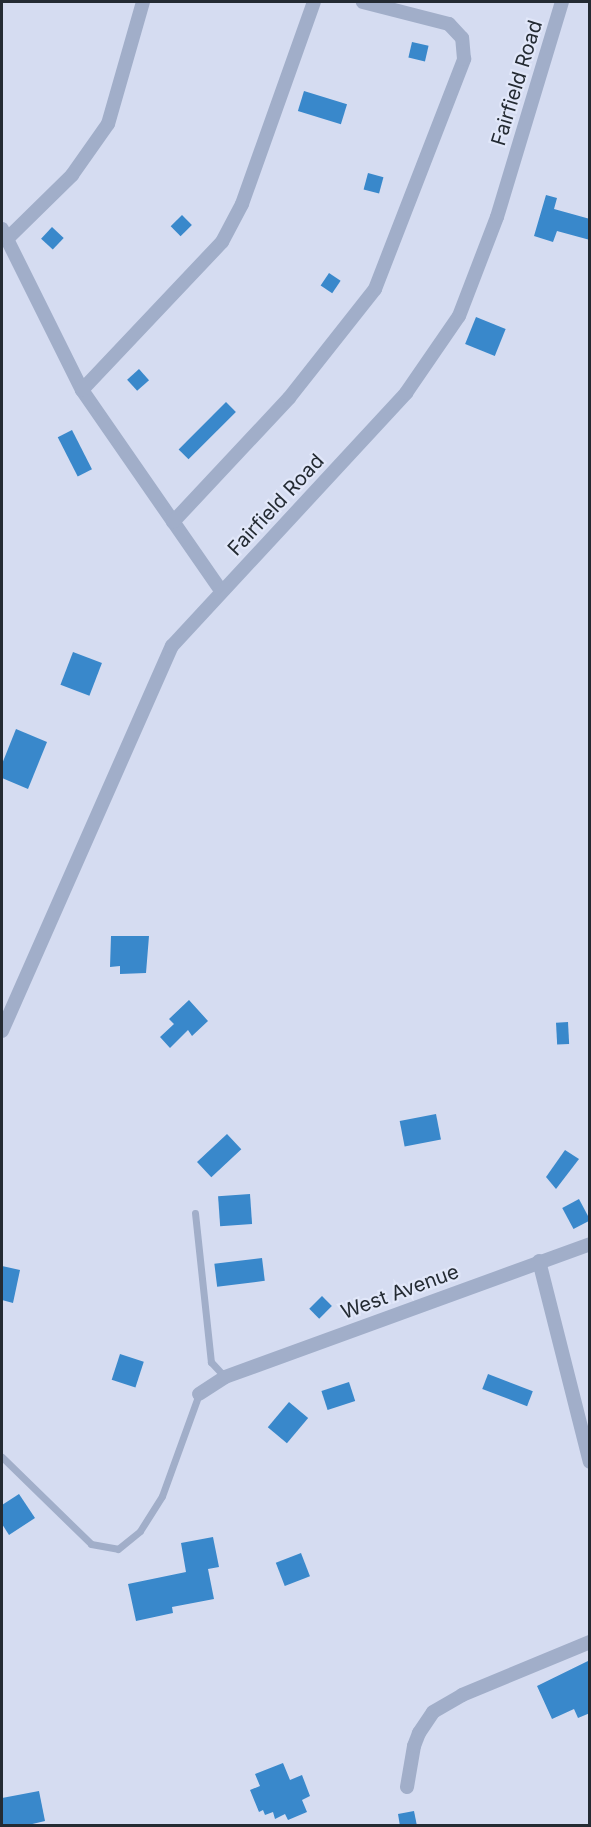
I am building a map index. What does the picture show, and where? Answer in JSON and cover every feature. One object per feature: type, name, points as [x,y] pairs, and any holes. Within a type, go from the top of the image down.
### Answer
[{"type":"street","points":[[143,2],[108,124],[72,175],[5,234],[82,390],[221,591]]},
{"type":"street","points":[[82,390],[222,242],[242,204],[314,2]]},
{"type":"street","points":[[173,522],[289,398],[375,290],[464,59],[462,38],[449,24],[363,2]]},
{"type":"street","name":"Fairfield Road","points":[[2,1031],[172,646],[406,393],[459,316],[497,217],[562,2]]},
{"type":"street","name":"West Avenue","points":[[199,1394],[225,1377],[590,1244]]},
{"type":"street","points":[[539,1261],[590,1461]]},
{"type":"street","points":[[407,1787],[414,1746],[419,1733],[434,1712],[462,1695],[590,1642]]},
{"type":"lane","points":[[195,1213],[211,1362],[225,1377]]},
{"type":"lane","points":[[2,1457],[92,1544],[118,1549],[140,1531],[162,1496],[199,1394]]},
{"type":"building","points":[[412,42],[429,46],[425,61],[408,58]]},
{"type":"building","points":[[304,91],[347,104],[341,124],[298,111]]},
{"type":"building","points":[[368,173],[383,177],[379,194],[364,189]]},
{"type":"building","points":[[546,195],[557,198],[554,209],[590,219],[590,240],[557,231],[553,242],[534,236]]},
{"type":"building","points":[[182,215],[192,225],[181,236],[171,226]]},
{"type":"building","points":[[52,227],[64,238],[53,250],[41,239]]},
{"type":"building","points":[[329,273],[341,281],[332,293],[321,285]]},
{"type":"building","points":[[476,317],[506,329],[495,356],[465,344]]},
{"type":"building","points":[[139,369],[149,380],[137,391],[127,380]]},
{"type":"building","points":[[226,402],[236,412],[189,459],[179,449]]},
{"type":"building","points":[[72,430],[92,469],[78,476],[58,437]]},
{"type":"building","points":[[73,652],[102,663],[89,696],[60,685]]},
{"type":"building","points":[[16,729],[47,742],[28,789],[2,778],[2,764]]},
{"type":"building","points":[[111,936],[149,936],[146,973],[120,974],[120,966],[110,967]]},
{"type":"building","points":[[189,1000],[208,1021],[192,1036],[188,1030],[170,1048],[160,1037],[174,1024],[169,1019]]},
{"type":"building","points":[[568,1022],[569,1044],[557,1045],[556,1023]]},
{"type":"building","points":[[436,1114],[441,1140],[405,1147],[400,1121]]},
{"type":"building","points":[[227,1134],[241,1149],[211,1177],[197,1162]]},
{"type":"building","points":[[565,1150],[579,1159],[556,1189],[546,1177]]},
{"type":"building","points":[[250,1194],[252,1224],[220,1226],[218,1196]]},
{"type":"building","points":[[579,1199],[590,1220],[573,1229],[562,1208]]},
{"type":"building","points":[[262,1258],[265,1281],[217,1287],[214,1264]]},
{"type":"building","points":[[2,1266],[20,1270],[13,1303],[2,1300]]},
{"type":"building","points":[[322,1296],[332,1306],[319,1319],[309,1309]]},
{"type":"building","points":[[120,1354],[144,1362],[135,1387],[112,1380]]},
{"type":"building","points":[[488,1374],[533,1391],[527,1406],[482,1389]]},
{"type":"building","points":[[349,1382],[355,1401],[328,1410],[321,1391]]},
{"type":"building","points":[[289,1402],[308,1418],[287,1443],[268,1427]]},
{"type":"building","points":[[19,1494],[35,1518],[9,1535],[2,1524],[2,1505]]},
{"type":"building","points":[[213,1537],[219,1567],[208,1569],[214,1599],[172,1607],[173,1613],[136,1621],[128,1584],[186,1572],[181,1543]]},
{"type":"building","points":[[301,1553],[310,1576],[285,1586],[276,1563]]},
{"type":"building","points":[[590,1660],[590,1713],[578,1718],[574,1709],[552,1719],[537,1686]]},
{"type":"building","points":[[283,1763],[290,1780],[302,1775],[310,1796],[302,1800],[307,1812],[288,1820],[285,1814],[275,1819],[273,1812],[265,1815],[263,1810],[259,1812],[250,1790],[260,1786],[255,1774]]},
{"type":"building","points":[[39,1791],[45,1821],[24,1826],[2,1826],[2,1798]]},
{"type":"building","points":[[414,1811],[417,1826],[400,1826],[398,1814]]}]
